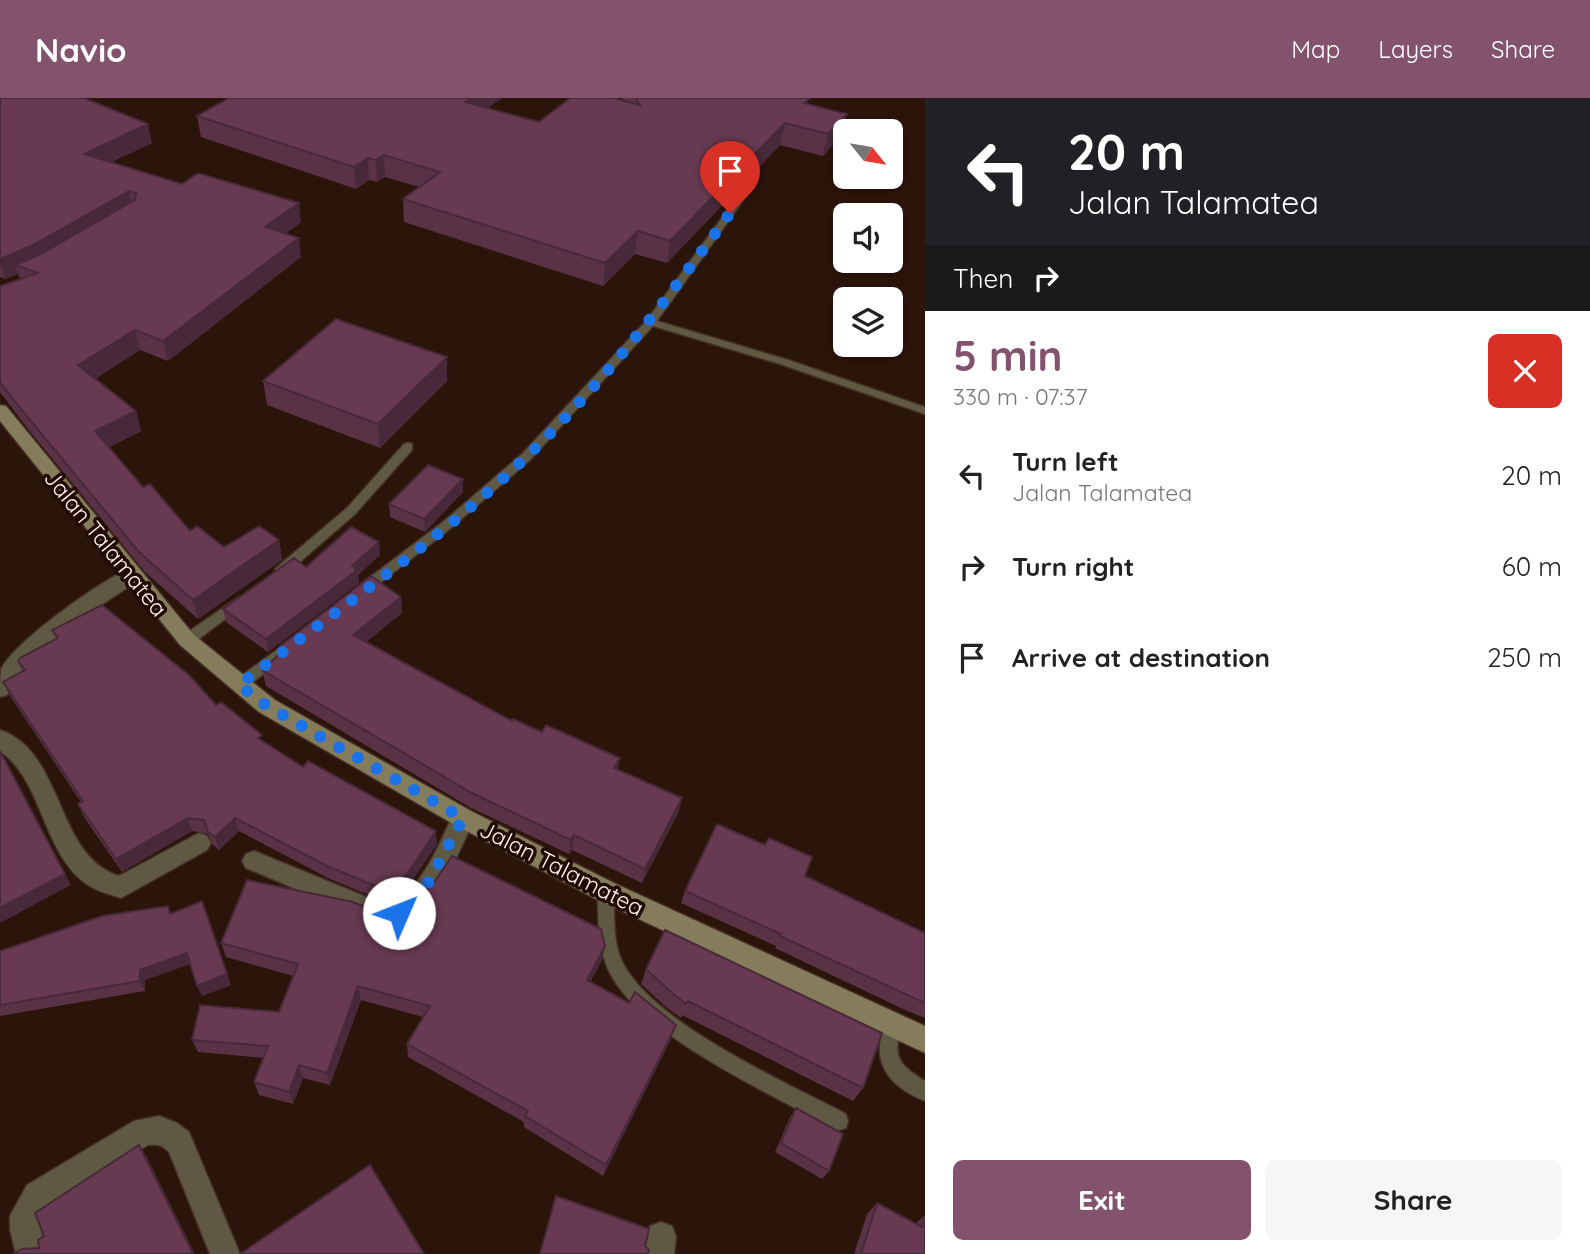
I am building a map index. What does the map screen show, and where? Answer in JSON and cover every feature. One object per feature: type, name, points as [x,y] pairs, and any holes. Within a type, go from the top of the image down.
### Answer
[{"type":"street","name":"Jalan Talamatea","points":[[0,410],[187,640],[267,706],[463,818],[605,891],[925,1040]]},
{"type":"street","points":[[0,690],[26,653],[59,624],[132,575]]},
{"type":"street","points":[[0,739],[22,756],[63,833],[87,869],[107,886],[121,887],[199,843]]},
{"type":"street","points":[[254,861],[386,916],[411,907],[421,896],[463,818]]},
{"type":"street","points":[[31,1254],[22,1226],[28,1205],[37,1195],[144,1131],[159,1129],[170,1132],[179,1142],[225,1254]]},
{"type":"lane","points":[[348,601],[447,525],[526,457],[650,322],[746,191]]},
{"type":"lane","points":[[650,322],[746,350],[925,411]]},
{"type":"lane","points":[[271,579],[302,556],[351,510],[408,447]]},
{"type":"lane","points":[[187,640],[250,594]]},
{"type":"lane","points":[[239,685],[305,635]]},
{"type":"lane","points":[[605,891],[611,954],[629,990],[663,1020],[839,1121]]},
{"type":"lane","points":[[893,1025],[887,1042],[887,1059],[895,1073],[925,1092]]},
{"type":"building","points":[[0,98],[84,98],[148,124],[84,154],[182,184],[198,173],[299,203],[265,227],[299,238],[163,341],[135,330],[78,365],[136,411],[95,431],[143,487],[150,484],[190,531],[197,526],[224,547],[259,526],[279,540],[193,600],[139,552],[0,382],[0,286],[38,273],[15,265],[39,255],[135,200],[136,193],[129,191],[31,246],[0,259]]},
{"type":"building","points":[[229,98],[472,98],[465,102],[539,122],[570,98],[613,98],[640,105],[636,98],[806,98],[809,99],[804,103],[847,114],[842,119],[833,119],[833,129],[828,134],[785,123],[670,241],[638,231],[605,263],[403,199],[440,172],[384,155],[376,160],[368,158],[354,167],[197,116]]},
{"type":"building","points":[[336,319],[447,357],[378,424],[263,381]]},
{"type":"building","points":[[428,465],[463,479],[424,519],[389,504]]},
{"type":"building","points":[[351,527],[379,542],[352,566],[357,570],[266,639],[223,609],[294,558],[306,567]]},
{"type":"building","points":[[371,576],[401,597],[353,635],[512,721],[513,719],[542,732],[546,725],[620,758],[614,768],[682,798],[645,869],[574,835],[571,840],[472,793],[262,670],[285,649],[280,646]]},
{"type":"building","points":[[102,605],[189,675],[216,705],[221,702],[262,735],[258,738],[303,767],[308,761],[436,831],[407,874],[385,890],[327,866],[235,818],[215,837],[208,832],[204,820],[188,818],[116,859],[78,804],[83,801],[3,682],[25,670],[18,661],[20,658],[58,638],[52,630]]},
{"type":"building","points":[[0,751],[65,874],[0,908]]},
{"type":"building","points":[[717,824],[765,845],[769,838],[812,857],[805,876],[925,933],[925,1003],[685,891]]},
{"type":"building","points":[[452,856],[601,929],[605,946],[587,980],[629,1003],[635,992],[676,1025],[606,1165],[525,1116],[528,1111],[407,1044],[430,1006],[358,986],[327,1073],[299,1065],[289,1092],[254,1082],[268,1046],[192,1040],[200,1005],[279,1012],[298,964],[221,943],[247,880],[353,902],[383,915],[394,911],[422,917],[424,913],[407,905],[433,884]]},
{"type":"building","points":[[202,901],[227,974],[197,986],[187,953],[140,970],[140,981],[0,1005],[0,951],[102,916],[168,906],[170,914]]},
{"type":"building","points":[[665,930],[882,1033],[863,1088],[688,1001],[686,1004],[646,969]]},
{"type":"building","points":[[796,1108],[843,1134],[829,1171],[781,1143]]},
{"type":"building","points":[[139,1145],[193,1254],[13,1254],[22,1249],[39,1248],[38,1240],[44,1236],[35,1213]]},
{"type":"building","points":[[370,1165],[424,1254],[240,1254]]},
{"type":"building","points":[[556,1196],[649,1229],[645,1246],[649,1250],[648,1254],[540,1254]]},
{"type":"building","points":[[877,1203],[922,1227],[925,1216],[925,1254],[861,1254]]},
{"type":"route","points":[[399,913],[411,907],[421,896],[463,818],[267,706],[239,685],[447,525],[526,457],[650,322],[730,213]]}]
